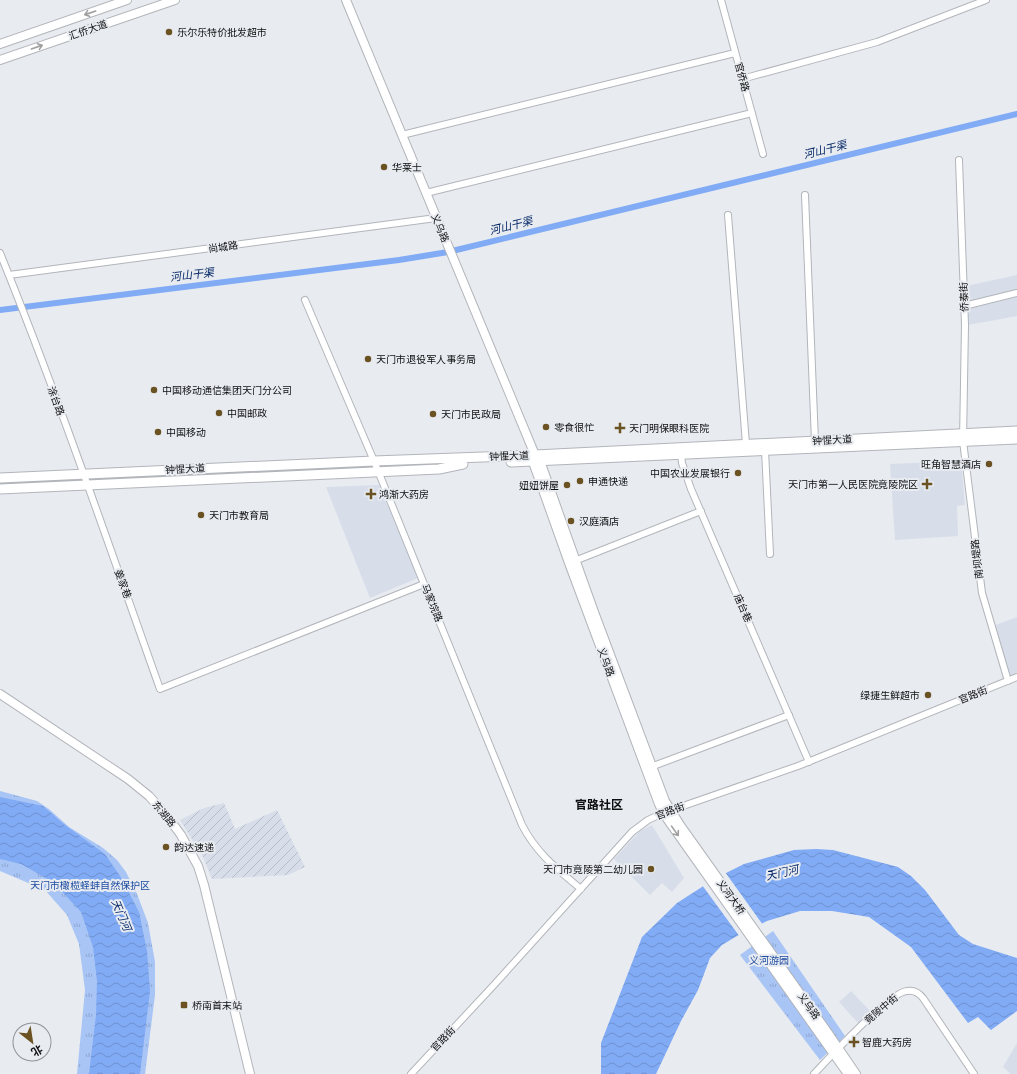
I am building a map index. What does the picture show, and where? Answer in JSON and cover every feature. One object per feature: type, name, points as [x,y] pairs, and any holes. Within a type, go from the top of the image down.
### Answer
[{"type":"highway","points":[[963,437],[1017,427]]},
{"type":"highway","name":"钟惺大道","points":[[588,455],[681,456],[765,452],[963,437],[1017,431]]},
{"type":"highway","name":"钟惺大道","points":[[0,484],[191,467],[278,468],[536,459],[745,442],[815,438],[963,437],[1017,439]]},
{"type":"highway","points":[[963,437],[1017,443]]},
{"type":"highway","name":"钟惺大道","points":[[0,478],[85,477],[164,479],[278,468]]},
{"type":"highway","points":[[0,473],[85,477]]},
{"type":"highway","points":[[0,489],[85,477]]},
{"type":"main road","name":"汇侨大道","points":[[0,44],[127,0]]},
{"type":"main road","name":"汇侨大道","points":[[0,60],[175,0]]},
{"type":"main road","name":"义乌路","points":[[346,0],[536,459],[572,562],[649,768],[663,795],[667,811],[699,858]]},
{"type":"main road","name":"东湖路","points":[[0,694],[136,785],[161,808],[181,835],[198,866],[204,885],[250,1074]]},
{"type":"main road","name":"东湖路","points":[[0,698],[137,791],[161,814],[178,836],[193,864],[201,886],[245,1074]]},
{"type":"main road","name":"义河大桥","points":[[699,858],[758,940]]},
{"type":"main road","name":"义乌路","points":[[758,940],[836,1050],[856,1074]]},
{"type":"main road","name":"义乌路","points":[[836,1050],[848,1074]]},
{"type":"street","name":"官侨路","points":[[721,0],[763,154]]},
{"type":"street","points":[[742,79],[876,42],[986,0]]},
{"type":"street","points":[[402,135],[735,53]]},
{"type":"street","points":[[426,193],[752,113]]},
{"type":"street","name":"侨泰街","points":[[959,160],[964,306],[963,437]]},
{"type":"street","points":[[804,195],[815,438]]},
{"type":"street","points":[[728,215],[745,442]]},
{"type":"street","name":"尚城路","points":[[9,275],[436,218]]},
{"type":"street","points":[[0,253],[9,275]]},
{"type":"street","name":"涂台路","points":[[9,275],[85,477]]},
{"type":"street","points":[[964,306],[1017,293]]},
{"type":"street","name":"马家垸路","points":[[305,300],[375,464],[516,812],[525,831],[542,855],[581,889]]},
{"type":"street","name":"南坝堤路","points":[[963,437],[982,593],[1008,681]]},
{"type":"street","points":[[765,452],[770,554]]},
{"type":"street","name":"庙台巷","points":[[681,456],[684,470],[701,511],[809,762]]},
{"type":"street","name":"姜家巷","points":[[85,477],[160,689],[424,584]]},
{"type":"street","points":[[572,562],[701,511]]},
{"type":"street","name":"官路街","points":[[411,1074],[632,832],[648,820],[667,811],[809,762],[1017,677]]},
{"type":"street","points":[[649,768],[789,715]]},
{"type":"street","name":"竟陵中街","points":[[814,1074],[836,1050],[887,1002],[903,992],[911,991],[919,994],[923,998],[974,1074]]},
{"type":"shaded area","points":[[1017,275],[1017,316],[968,325],[966,286]]},
{"type":"shaded area","name":"天门市第一人民医院竟陵院区","points":[[961,461],[965,505],[957,506],[958,536],[895,540],[890,464]]},
{"type":"shaded area","points":[[379,485],[418,578],[370,598],[326,487]]},
{"type":"shaded area","points":[[1017,617],[1017,673],[1010,676],[993,626]]},
{"type":"shaded area","points":[[224,803],[235,829],[277,810],[305,867],[288,875],[212,879],[203,857],[180,820],[204,808]]},
{"type":"shaded area","name":"天门市竟陵第二幼儿园","points":[[652,825],[684,878],[672,892],[662,883],[650,895],[614,859],[640,831]]},
{"type":"shaded area","points":[[851,991],[871,1012],[859,1024],[839,1002]]},
{"type":"shaded area","points":[[1017,1043],[1017,1074],[1011,1074],[1003,1067]]},
{"type":"green space","name":"天门市橄榄蛏蚌自然保护区","points":[[0,791],[37,801],[49,809],[69,827],[103,848],[117,860],[126,872],[137,894],[148,923],[155,962],[155,995],[145,1074],[77,1074],[85,990],[79,944],[67,915],[45,890],[0,871]]},
{"type":"green space","name":"义河游园","points":[[773,931],[845,1036],[820,1060],[740,955]]},
{"type":"water","name":"天门市橄榄蛏蚌自然保护区","points":[[0,797],[43,806],[65,825],[105,854],[122,879],[139,912],[147,951],[150,991],[140,1074],[89,1074],[96,1015],[97,981],[93,947],[81,912],[53,882],[21,864],[0,859]]},
{"type":"water","name":"天门河","points":[[794,850],[833,850],[898,867],[911,876],[925,890],[959,935],[973,944],[1017,958],[1017,1011],[991,1030],[978,1017],[968,1023],[911,947],[869,917],[832,911],[800,911],[767,921],[737,936],[722,945],[710,958],[698,990],[681,1021],[656,1074],[601,1074],[601,1043],[642,937],[677,903],[716,878],[744,864]]},
{"type":"pier","points":[[725,872],[763,925],[740,937],[702,885]]},
{"type":"waterway","name":"河山干渠","points":[[0,310],[399,260],[448,252],[1017,114]]},
{"type":"place","name":"乐尔乐特价批发超市","points":[[169,32]]},
{"type":"place","name":"华莱士","points":[[384,167]]},
{"type":"place","name":"天门市退役军人事务局","points":[[368,359]]},
{"type":"place","name":"中国移动通信集团天门分公司","points":[[154,390]]},
{"type":"place","name":"中国邮政","points":[[219,413]]},
{"type":"place","name":"天门市民政局","points":[[433,414]]},
{"type":"place","name":"零食很忙","points":[[546,427]]},
{"type":"place","name":"天门明保眼科医院","points":[[620,428]]},
{"type":"place","name":"中国移动","points":[[158,432]]},
{"type":"place","name":"旺角智慧酒店","points":[[989,464]]},
{"type":"place","name":"中国农业发展银行","points":[[738,473]]},
{"type":"place","name":"申通快递","points":[[580,481]]},
{"type":"place","name":"天门市第一人民医院竟陵院区","points":[[927,484]]},
{"type":"place","name":"妞妞饼屋","points":[[567,485]]},
{"type":"place","name":"鸿渐大药房","points":[[371,494]]},
{"type":"place","name":"天门市教育局","points":[[201,515]]},
{"type":"place","name":"汉庭酒店","points":[[571,521]]},
{"type":"place","name":"绿捷生鲜超市","points":[[928,695]]},
{"type":"place","name":"韵达速递","points":[[166,847]]},
{"type":"place","name":"天门市竟陵第二幼儿园","points":[[651,869]]},
{"type":"place","name":"桥南首末站","points":[[184,1005]]},
{"type":"place","name":"智鹿大药房","points":[[854,1042]]},
{"type":"district","name":"官路社区","points":[[599,805]]}]
